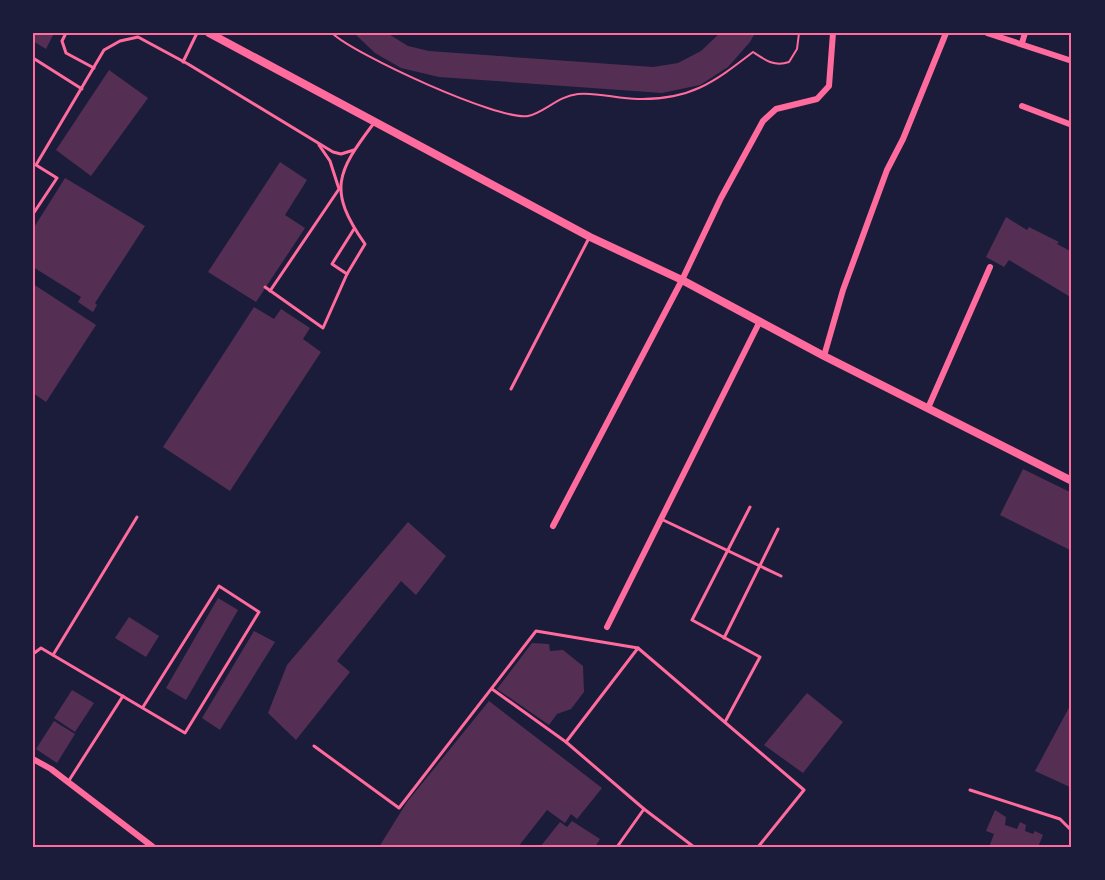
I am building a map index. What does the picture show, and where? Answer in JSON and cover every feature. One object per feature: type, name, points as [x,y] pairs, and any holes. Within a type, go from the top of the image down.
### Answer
[{"type":"street","points":[[209,33],[220,35],[590,237],[682,279],[824,356],[1072,481]]},
{"type":"street","points":[[553,526],[682,279],[721,198],[763,121],[776,109],[817,99],[829,86],[833,33]]},
{"type":"street","points":[[824,356],[843,290],[887,170],[903,139],[946,33]]},
{"type":"street","points":[[987,33],[1072,61]]},
{"type":"street","points":[[1022,43],[1025,33]]},
{"type":"street","points":[[1022,106],[1072,125]]},
{"type":"street","points":[[928,408],[990,267]]},
{"type":"street","points":[[607,627],[760,321]]},
{"type":"street","points":[[33,759],[68,782],[153,847]]},
{"type":"lane","points":[[66,33],[62,41],[66,53],[94,68]]},
{"type":"lane","points":[[131,33],[333,152],[341,154],[354,150]]},
{"type":"lane","points":[[183,62],[197,33]]},
{"type":"lane","points":[[33,214],[57,178],[36,165],[105,50],[120,40],[138,37]]},
{"type":"lane","points":[[33,58],[83,89]]},
{"type":"lane","points":[[270,291],[339,189],[346,164],[376,121]]},
{"type":"lane","points":[[265,287],[323,328],[347,274],[365,244],[354,229],[330,161],[319,144]]},
{"type":"lane","points":[[347,274],[332,264],[354,229]]},
{"type":"lane","points":[[511,389],[590,237]]},
{"type":"lane","points":[[289,251],[293,255]]},
{"type":"lane","points":[[724,722],[760,657],[692,620],[750,507]]},
{"type":"lane","points":[[53,655],[137,517]]},
{"type":"lane","points":[[661,519],[782,576]]},
{"type":"lane","points":[[724,638],[778,529]]},
{"type":"lane","points":[[33,654],[41,648],[185,733],[259,612],[219,586],[143,707]]},
{"type":"lane","points":[[314,746],[399,808],[537,631],[638,648],[804,790],[758,847]]},
{"type":"lane","points":[[566,742],[638,648]]},
{"type":"lane","points":[[492,689],[566,742],[644,809],[693,847]]},
{"type":"lane","points":[[68,782],[123,696]]},
{"type":"lane","points":[[969,790],[1060,819],[1072,831]]},
{"type":"lane","points":[[617,847],[644,809]]},
{"type":"path","points":[[332,33],[399,73],[507,115],[529,116],[563,98],[579,94],[638,99],[682,96],[718,80],[753,52],[770,63],[780,65],[789,62],[797,48],[799,33]]},
{"type":"building","points":[[33,33],[54,33],[46,49],[33,41]]},
{"type":"building","points":[[354,33],[387,33],[408,46],[429,51],[653,67],[678,63],[701,51],[720,33],[755,33],[728,67],[700,85],[662,93],[439,77],[401,68],[375,53]]},
{"type":"building","points":[[109,70],[148,98],[91,176],[56,150]]},
{"type":"building","points":[[280,162],[307,180],[285,215],[305,228],[256,302],[208,272]]},
{"type":"building","points":[[65,178],[145,226],[95,303],[97,305],[93,312],[78,302],[81,297],[33,267],[33,229]]},
{"type":"building","points":[[1006,217],[1027,230],[1029,227],[1059,242],[1057,244],[1072,252],[1072,298],[1009,260],[1004,267],[986,257]]},
{"type":"building","points":[[33,284],[96,325],[46,402],[33,393]]},
{"type":"building","points":[[254,307],[274,319],[281,309],[310,328],[303,339],[321,352],[230,491],[163,447]]},
{"type":"building","points":[[1023,469],[1072,493],[1072,551],[1000,515]]},
{"type":"building","points":[[408,522],[446,556],[416,595],[401,581],[337,661],[350,672],[296,740],[268,713],[287,665]]},
{"type":"building","points":[[218,598],[238,610],[186,700],[166,688]]},
{"type":"building","points":[[129,617],[159,636],[146,657],[115,638]]},
{"type":"building","points":[[254,631],[275,642],[220,730],[202,718]]},
{"type":"building","points":[[532,643],[549,644],[550,651],[563,650],[583,666],[584,692],[571,709],[557,714],[549,725],[497,689]]},
{"type":"building","points":[[72,690],[94,703],[75,732],[54,718]]},
{"type":"building","points":[[807,693],[843,722],[803,773],[764,745]]},
{"type":"building","points":[[489,701],[602,788],[577,819],[571,814],[565,823],[547,810],[518,847],[379,847],[407,802]]},
{"type":"building","points":[[1072,702],[1072,788],[1035,771]]},
{"type":"building","points":[[54,721],[75,734],[57,763],[36,749]]},
{"type":"building","points":[[995,810],[1006,817],[1005,825],[1017,829],[1020,822],[1026,825],[1025,831],[1033,834],[1035,831],[1043,835],[1038,847],[989,847],[994,834],[986,831]]},
{"type":"building","points":[[572,821],[600,839],[595,847],[540,847],[560,822],[567,827]]}]
